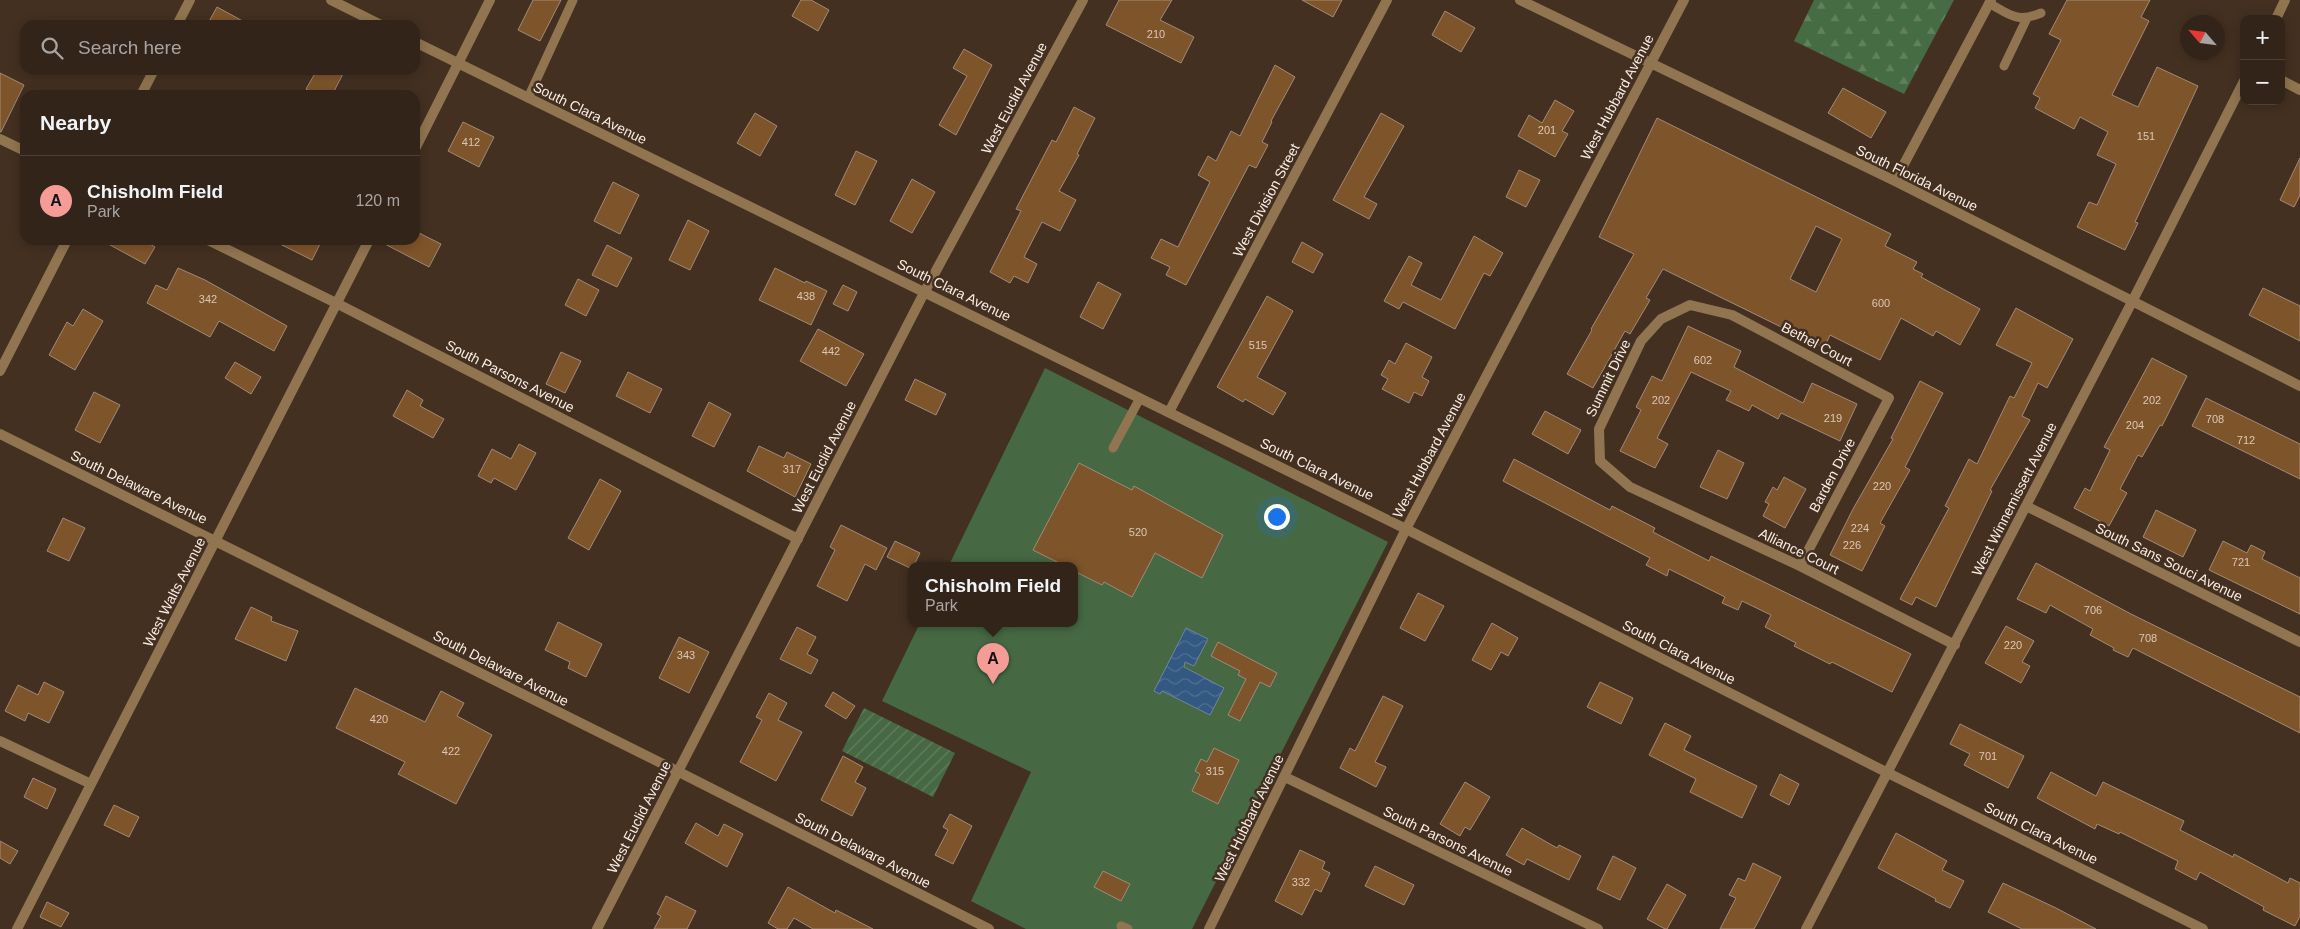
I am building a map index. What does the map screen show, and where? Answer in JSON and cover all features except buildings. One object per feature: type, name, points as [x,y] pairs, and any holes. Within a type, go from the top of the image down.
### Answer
[{"type":"street","points":[[180,20],[190,0]]},
{"type":"street","points":[[331,0],[371,20]]},
{"type":"street","points":[[420,139],[490,0]]},
{"type":"street","name":"West Euclid Avenue","points":[[596,929],[925,291],[1083,0]]},
{"type":"street","name":"West Division Street","points":[[1169,412],[1387,0]]},
{"type":"street","name":"South Florida Avenue","points":[[1520,0],[1895,181],[2300,386]]},
{"type":"street","name":"West Hubbard Avenue","points":[[1209,929],[1406,529],[1684,0]]},
{"type":"street","points":[[2278,15],[2285,0]]},
{"type":"street","points":[[1895,181],[1990,2]]},
{"type":"street","name":"South Clara Avenue","points":[[420,45],[925,291],[1406,529],[1888,773],[2203,929]]},
{"type":"street","points":[[144,90],[152,75]]},
{"type":"street","points":[[2285,82],[2300,90]]},
{"type":"street","name":"West Winnemissett Avenue","points":[[1806,929],[1955,645],[2240,89]]},
{"type":"street","points":[[0,139],[20,149]]},
{"type":"street","points":[[0,371],[64,245]]},
{"type":"street","name":"South Parsons Avenue","points":[[218,245],[336,303],[798,539]]},
{"type":"street","name":"West Walts Avenue","points":[[17,929],[366,245]]},
{"type":"street","name":"Summit Drive","points":[[1630,487],[1600,461],[1599,429],[1641,341],[1661,319],[1690,304],[1732,316]]},
{"type":"street","name":"Bethel Court","points":[[1732,316],[1889,398]]},
{"type":"street","name":"Barden Drive","points":[[1800,566],[1889,398]]},
{"type":"street","name":"South Delaware Avenue","points":[[0,434],[677,771],[989,929]]},
{"type":"street","name":"Alliance Court","points":[[1630,487],[1800,566],[1955,645]]},
{"type":"street","name":"South Sans Souci Avenue","points":[[2026,506],[2300,642]]},
{"type":"street","points":[[0,741],[91,784]]},
{"type":"street","name":"South Parsons Avenue","points":[[1285,777],[1598,929]]},
{"type":"lane","points":[[528,98],[573,0]]},
{"type":"lane","points":[[1990,2],[2014,16],[2027,18],[2042,13]]},
{"type":"lane","points":[[2004,66],[2027,18]]},
{"type":"lane","points":[[1112,448],[1140,398]]},
{"type":"green space","points":[[1814,0],[1954,0],[1904,94],[1794,41]]},
{"type":"green space","points":[[1045,368],[1388,542],[1192,929],[1026,929],[971,901],[1031,772],[882,701],[918,627],[1078,627],[1078,562],[950,562]]},
{"type":"green space","points":[[864,708],[955,753],[933,797],[842,751]]},
{"type":"water","points":[[1186,628],[1208,639],[1194,666],[1185,662],[1184,667],[1224,688],[1210,715],[1162,691],[1160,694],[1154,691]]},
{"type":"place","name":"Chisholm Field","points":[[993,684]]}]
